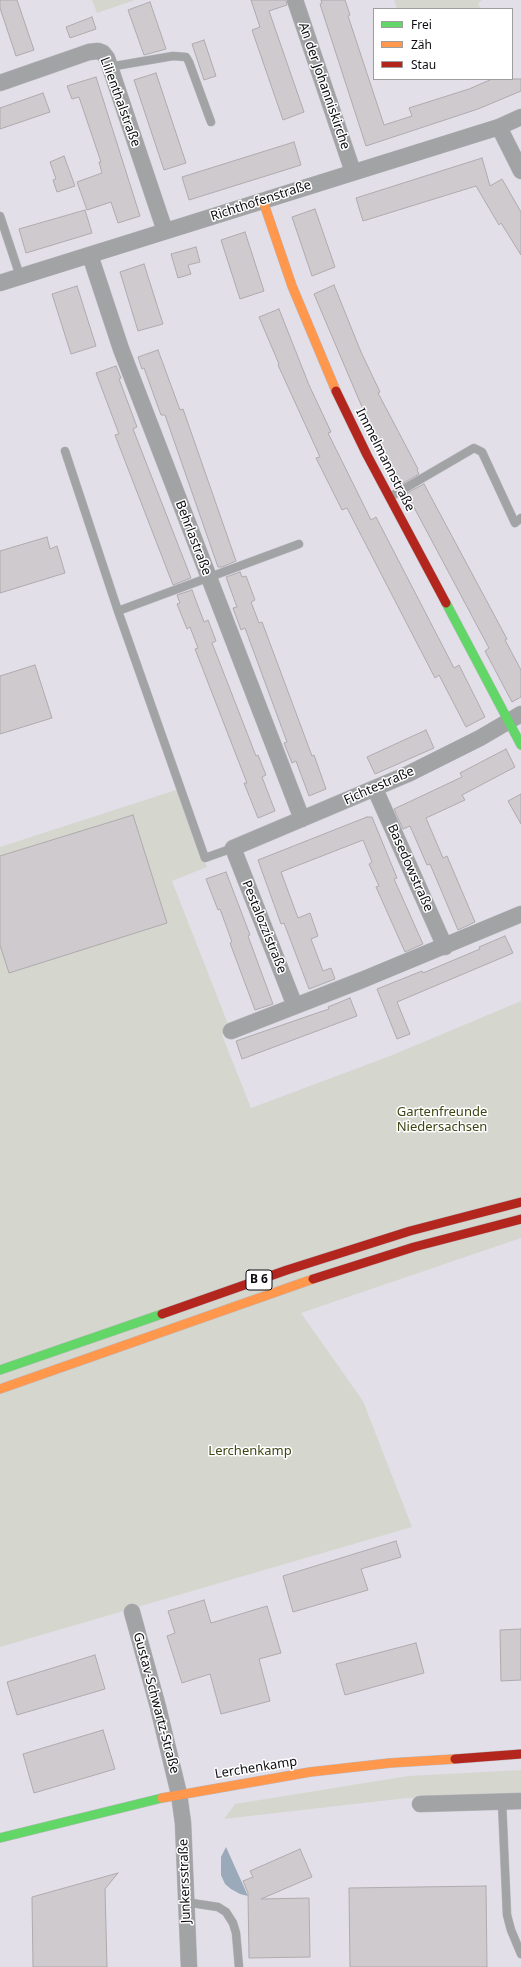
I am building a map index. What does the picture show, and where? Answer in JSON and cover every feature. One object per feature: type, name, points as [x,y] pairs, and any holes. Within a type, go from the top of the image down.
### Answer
[{"type":"main road","name":"Immelmannstraße","points":[[263,201],[292,286],[322,362],[350,421],[390,497],[515,718],[521,745]]},
{"type":"main road","name":"B 6","points":[[0,1370],[287,1270],[410,1231],[521,1202]]},
{"type":"main road","name":"B 6","points":[[0,1389],[312,1280],[414,1247],[521,1219]]},
{"type":"main road","name":"Lerchenkamp","points":[[0,1838],[179,1794],[338,1768],[521,1754]]},
{"type":"street","name":"An der Johanniskirche","points":[[295,0],[353,172]]},
{"type":"street","name":"Lilienthalstraße","points":[[0,83],[94,51],[102,53],[109,67],[165,231]]},
{"type":"street","name":"Richthofenstraße","points":[[0,283],[499,127],[521,117]]},
{"type":"street","points":[[499,127],[521,171]]},
{"type":"street","name":"Behrlastraße","points":[[90,255],[121,349],[302,819]]},
{"type":"street","name":"Fichtestraße","points":[[233,848],[375,788],[446,755],[515,718]]},
{"type":"street","name":"Basedowstraße","points":[[375,788],[445,947]]},
{"type":"street","name":"Pestalozzistraße","points":[[233,848],[295,1006]]},
{"type":"street","points":[[231,1031],[445,947],[518,916]]},
{"type":"street","name":"Gustav-Schwartz-Straße","points":[[132,1612],[158,1707],[179,1794]]},
{"type":"street","name":"Junkersstraße","points":[[179,1794],[183,1823],[185,1902],[189,1967]]},
{"type":"street","points":[[420,1804],[521,1802]]},
{"type":"lane","points":[[109,67],[173,56],[186,57],[211,122]]},
{"type":"lane","points":[[0,216],[20,276]]},
{"type":"lane","points":[[390,497],[474,448],[482,452],[515,523],[521,518]]},
{"type":"lane","points":[[65,451],[118,611],[205,858],[233,848]]},
{"type":"lane","points":[[118,611],[299,544]]},
{"type":"lane","points":[[502,1802],[507,1915],[521,1954]]},
{"type":"lane","points":[[185,1902],[218,1907],[226,1912],[233,1923],[236,1934],[239,1967]]},
{"type":"green space","points":[[92,0],[135,0],[97,13]]},
{"type":"green space","points":[[394,0],[482,0],[478,4],[480,8],[397,8]]},
{"type":"green space","name":"Gartenfreunde Niedersachsen","points":[[179,789],[207,867],[172,881],[228,1024],[222,1035],[251,1108],[390,1056],[521,1001],[521,1238],[301,1313],[363,1401],[412,1527],[0,1647],[0,847]]},
{"type":"green space","points":[[521,1770],[521,1796],[407,1798],[224,1819],[235,1804],[408,1776]]},
{"type":"water","points":[[226,1847],[248,1896],[240,1894],[225,1884],[221,1875],[221,1857]]},
{"type":"building","points":[[0,0],[17,0],[34,50],[16,56],[0,8]]},
{"type":"building","points":[[251,0],[286,0],[287,5],[269,11],[304,112],[283,120],[252,30],[260,27]]},
{"type":"building","points":[[321,0],[345,0],[350,15],[348,16],[384,125],[412,116],[409,108],[469,89],[490,80],[521,79],[521,91],[478,109],[366,146],[320,4],[322,3]]},
{"type":"building","points":[[150,2],[166,49],[144,55],[128,10]]},
{"type":"building","points":[[92,17],[96,29],[70,38],[66,27]]},
{"type":"building","points":[[204,40],[216,76],[204,80],[192,44]]},
{"type":"building","points":[[156,73],[186,163],[164,170],[134,80]]},
{"type":"building","points":[[96,77],[140,216],[118,223],[111,202],[87,210],[77,182],[102,173],[99,162],[101,162],[79,97],[72,99],[67,86]]},
{"type":"building","points":[[43,93],[50,112],[0,129],[0,108]]},
{"type":"building","points":[[294,142],[301,165],[189,200],[182,177]]},
{"type":"building","points":[[64,156],[75,186],[57,192],[53,180],[56,179],[50,162]]},
{"type":"building","points":[[482,158],[490,186],[502,179],[521,212],[521,255],[501,223],[499,225],[476,186],[363,221],[356,198]]},
{"type":"building","points":[[315,209],[335,267],[312,276],[292,217]]},
{"type":"building","points":[[85,210],[92,233],[26,253],[19,229]]},
{"type":"building","points":[[245,232],[264,291],[240,299],[221,240]]},
{"type":"building","points":[[196,247],[200,262],[188,265],[191,274],[178,278],[171,254]]},
{"type":"building","points":[[144,264],[163,324],[138,331],[120,272]]},
{"type":"building","points":[[334,285],[361,352],[380,392],[378,393],[418,469],[419,474],[402,484],[365,414],[314,294]]},
{"type":"building","points":[[77,286],[96,346],[71,354],[52,294]]},
{"type":"building","points":[[279,309],[309,385],[331,432],[328,433],[371,520],[376,517],[454,668],[459,665],[485,717],[466,727],[439,675],[435,678],[347,508],[342,510],[316,458],[320,457],[278,365],[279,364],[259,317]]},
{"type":"building","points":[[158,350],[180,410],[183,409],[236,561],[222,567],[218,567],[165,415],[161,415],[144,368],[142,369],[138,357]]},
{"type":"building","points":[[116,366],[121,378],[119,379],[137,427],[133,429],[191,578],[173,585],[115,435],[119,434],[96,373]]},
{"type":"building","points":[[424,484],[507,639],[505,640],[521,670],[521,697],[512,702],[485,651],[489,648],[409,498],[407,493]]},
{"type":"building","points":[[47,537],[50,549],[57,546],[65,573],[0,593],[0,551]]},
{"type":"building","points":[[240,572],[242,577],[246,576],[255,600],[251,602],[259,623],[262,622],[312,756],[314,755],[326,789],[309,796],[296,761],[292,763],[284,743],[287,742],[245,628],[241,630],[233,608],[237,607],[226,577]]},
{"type":"building","points":[[192,590],[204,622],[208,620],[216,641],[212,643],[256,756],[258,755],[266,775],[262,777],[275,811],[258,818],[244,783],[247,783],[195,649],[198,648],[190,627],[187,629],[177,604],[180,603],[177,595]]},
{"type":"building","points":[[35,665],[52,718],[0,734],[0,676]]},
{"type":"building","points":[[426,730],[434,748],[375,774],[367,757]]},
{"type":"building","points":[[506,749],[515,767],[462,795],[465,800],[426,818],[443,858],[447,856],[475,922],[458,930],[430,864],[427,865],[410,826],[403,829],[394,809],[462,777],[460,773]]},
{"type":"building","points":[[521,794],[521,824],[508,801]]},
{"type":"building","points":[[133,815],[167,923],[9,973],[0,945],[0,856]]},
{"type":"building","points":[[367,817],[372,817],[397,878],[394,879],[423,944],[405,952],[376,887],[379,886],[369,864],[372,862],[363,840],[281,872],[298,918],[310,913],[318,936],[311,939],[323,971],[331,968],[335,979],[309,989],[284,923],[281,924],[258,860]]},
{"type":"building","points":[[226,872],[250,935],[248,936],[273,1004],[255,1010],[230,943],[232,942],[220,909],[218,910],[206,879]]},
{"type":"building","points":[[505,936],[513,953],[397,1002],[410,1034],[397,1039],[377,989],[422,971],[423,973],[480,949],[479,947]]},
{"type":"building","points":[[350,998],[357,1016],[242,1059],[236,1041],[329,1009],[328,1007]]},
{"type":"building","points":[[396,1541],[401,1557],[361,1569],[368,1590],[293,1612],[283,1576]]},
{"type":"building","points":[[204,1600],[211,1623],[267,1606],[281,1653],[259,1659],[270,1701],[221,1714],[210,1674],[182,1683],[167,1636],[175,1633],[168,1611]]},
{"type":"building","points":[[521,1629],[521,1680],[501,1681],[500,1630]]},
{"type":"building","points":[[416,1643],[424,1673],[345,1695],[336,1664]]},
{"type":"building","points":[[95,1655],[105,1689],[17,1715],[7,1682]]},
{"type":"building","points":[[103,1730],[115,1769],[34,1793],[23,1754]]},
{"type":"building","points":[[300,1849],[312,1877],[261,1899],[309,1898],[310,1957],[249,1958],[248,1893],[243,1881],[253,1877],[250,1871]]},
{"type":"building","points":[[118,1873],[105,1889],[107,1967],[33,1967],[32,1897]]},
{"type":"building","points":[[486,1886],[487,1967],[350,1967],[349,1888]]},
{"type":"traffic: fast","points":[[446,603],[521,745]]},
{"type":"traffic: fast","points":[[0,1370],[162,1314]]},
{"type":"traffic: fast","points":[[0,1838],[162,1798]]},
{"type":"traffic: slow","points":[[263,201],[292,286],[336,391]]},
{"type":"traffic: slow","points":[[0,1389],[313,1279]]},
{"type":"traffic: slow","points":[[162,1798],[310,1772],[390,1763],[455,1759]]},
{"type":"traffic: jam","points":[[336,391],[367,455],[446,603]]},
{"type":"traffic: jam","points":[[162,1314],[287,1270],[410,1231],[521,1202]]},
{"type":"traffic: jam","points":[[313,1279],[414,1247],[521,1219]]},
{"type":"traffic: jam","points":[[455,1759],[521,1754]]}]
